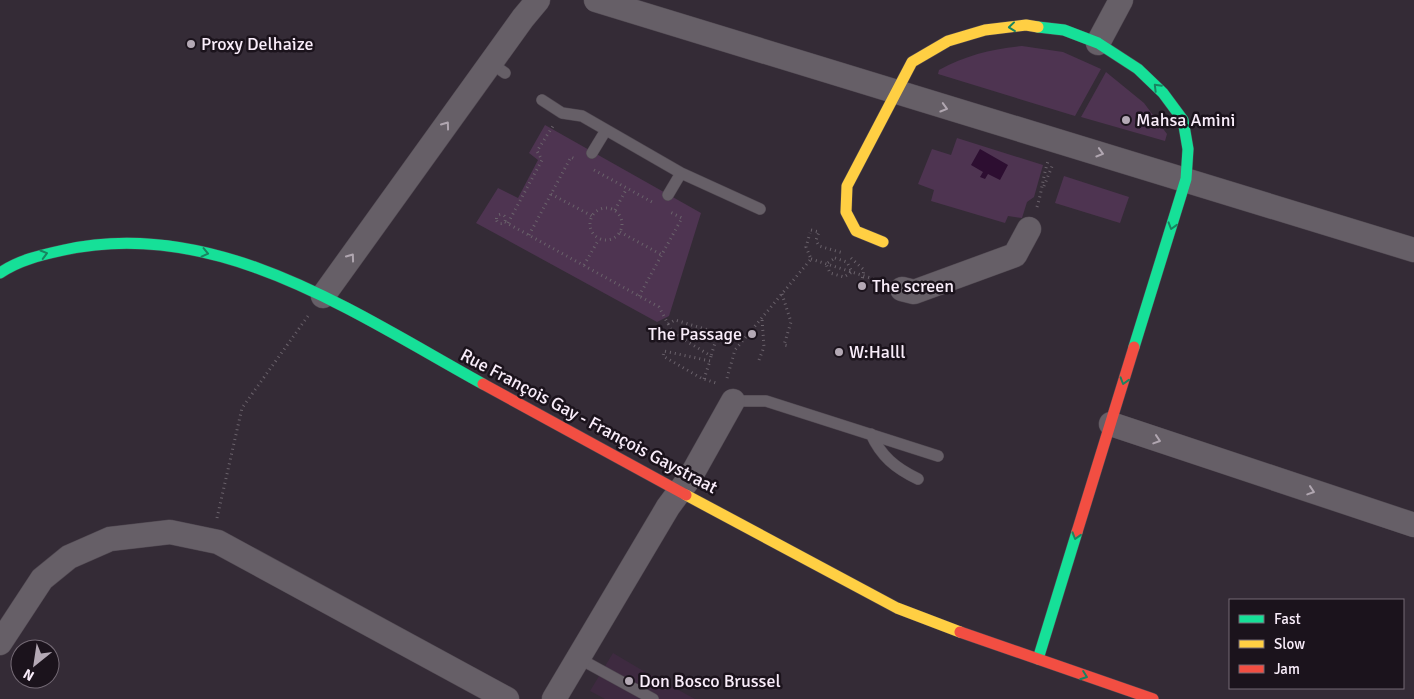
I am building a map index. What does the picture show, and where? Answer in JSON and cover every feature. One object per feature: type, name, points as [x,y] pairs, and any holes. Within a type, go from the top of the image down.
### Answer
[{"type":"street","points":[[317,304],[498,68],[538,0]]},
{"type":"street","points":[[596,0],[897,94],[1186,179],[1414,250]]},
{"type":"street","points":[[1098,43],[1121,0]]},
{"type":"street","points":[[883,242],[856,231],[846,212],[847,186],[897,94],[912,62],[948,41],[985,30],[1026,26],[1064,30],[1098,43],[1138,69],[1163,93],[1183,120],[1188,150],[1186,179],[1038,659]]},
{"type":"street","points":[[895,286],[914,292],[1015,255],[1032,220]]},
{"type":"street","name":"Rue François Gay - François Gaystraat","points":[[0,273],[13,263],[64,248],[125,242],[179,247],[239,260],[286,278],[317,304],[681,492],[897,608],[1153,699]]},
{"type":"street","points":[[554,699],[580,659],[668,507],[681,492],[733,401]]},
{"type":"street","points":[[1111,424],[1414,525]]},
{"type":"street","points":[[0,643],[42,579],[69,557],[110,539],[170,532],[218,542],[507,699]]},
{"type":"lane","points":[[542,100],[562,113],[582,116],[681,172],[760,209]]},
{"type":"lane","points":[[592,154],[606,130]]},
{"type":"lane","points":[[668,195],[681,172]]},
{"type":"lane","points":[[733,401],[766,402],[938,456]]},
{"type":"lane","points":[[870,434],[878,449],[889,462],[918,479]]},
{"type":"lane","points":[[580,659],[653,699]]},
{"type":"path","points":[[562,113],[537,151],[542,160],[506,222],[659,307],[673,333],[710,359]]},
{"type":"path","points":[[529,234],[572,157],[579,162]]},
{"type":"path","points":[[1032,220],[1054,162]]},
{"type":"path","points":[[587,166],[658,205]]},
{"type":"path","points":[[1044,186],[1042,180],[1047,166]]},
{"type":"path","points":[[614,210],[627,188]]},
{"type":"path","points":[[551,194],[592,216]]},
{"type":"path","points":[[599,239],[590,226],[592,216],[599,210],[614,210]]},
{"type":"path","points":[[599,239],[611,240],[620,232],[622,222],[614,210]]},
{"type":"path","points":[[639,296],[682,218],[666,210]]},
{"type":"path","points":[[620,232],[662,254]]},
{"type":"path","points":[[811,260],[806,247],[811,232],[819,232],[816,240],[819,246],[848,255],[864,270],[860,285]]},
{"type":"path","points":[[584,266],[599,239]]},
{"type":"path","points":[[826,264],[835,258],[847,262],[852,272]]},
{"type":"path","points":[[811,260],[895,286]]},
{"type":"path","points":[[710,359],[664,351],[663,356],[704,380],[724,386],[735,350],[811,260]]},
{"type":"path","points":[[826,264],[830,273],[844,277],[852,272]]},
{"type":"path","points":[[782,294],[791,322],[784,345],[789,346]]},
{"type":"path","points":[[216,522],[242,408],[317,304]]},
{"type":"path","points":[[759,360],[764,346],[762,319]]},
{"type":"path","points":[[668,324],[675,320],[718,333],[704,380]]},
{"type":"shaded area","points":[[1022,46],[1063,52],[1101,69],[1075,116],[938,74],[939,70],[969,57],[990,51]]},
{"type":"shaded area","points":[[1106,72],[1144,103],[1167,134],[1165,141],[1081,117]]},
{"type":"shaded area","points":[[545,125],[701,213],[669,316],[657,322],[476,223],[498,188],[518,198],[538,160],[529,153]]},
{"type":"shaded area","points":[[957,138],[1043,165],[1034,197],[1027,202],[1022,218],[1008,216],[1005,223],[931,201],[934,190],[918,184],[932,149],[951,155]]},
{"type":"shaded area","points":[[980,149],[1008,165],[1000,180],[988,174],[985,179],[980,177],[983,172],[971,165]]},
{"type":"shaded area","points":[[1064,176],[1129,197],[1120,223],[1055,203]]},
{"type":"shaded area","name":"Don Bosco Brussel","points":[[613,653],[695,699],[605,699],[590,691]]},
{"type":"traffic: fast","points":[[1038,27],[1064,30],[1098,43],[1138,69],[1163,93],[1183,120],[1188,149],[1186,179],[1134,347]]},
{"type":"traffic: fast","points":[[0,273],[30,258],[64,250],[120,243],[176,247],[230,259],[283,278],[335,302],[483,384]]},
{"type":"traffic: fast","points":[[1038,659],[1077,532]]},
{"type":"traffic: slow","points":[[883,242],[856,231],[846,212],[847,186],[912,62],[948,41],[985,30],[1026,25],[1038,27]]},
{"type":"traffic: slow","points":[[686,495],[897,608],[960,632]]},
{"type":"traffic: jam","points":[[1077,532],[1134,347]]},
{"type":"traffic: jam","points":[[483,384],[686,495]]},
{"type":"traffic: jam","points":[[960,632],[1153,699]]},
{"type":"place","name":"Proxy Delhaize","points":[[191,44]]},
{"type":"place","name":"Mahsa Amini","points":[[1126,120]]},
{"type":"place","name":"The screen","points":[[862,286]]},
{"type":"place","name":"The Passage","points":[[752,334]]},
{"type":"place","name":"W:Halll","points":[[839,352]]},
{"type":"place","name":"Don Bosco Brussel","points":[[629,681]]}]
